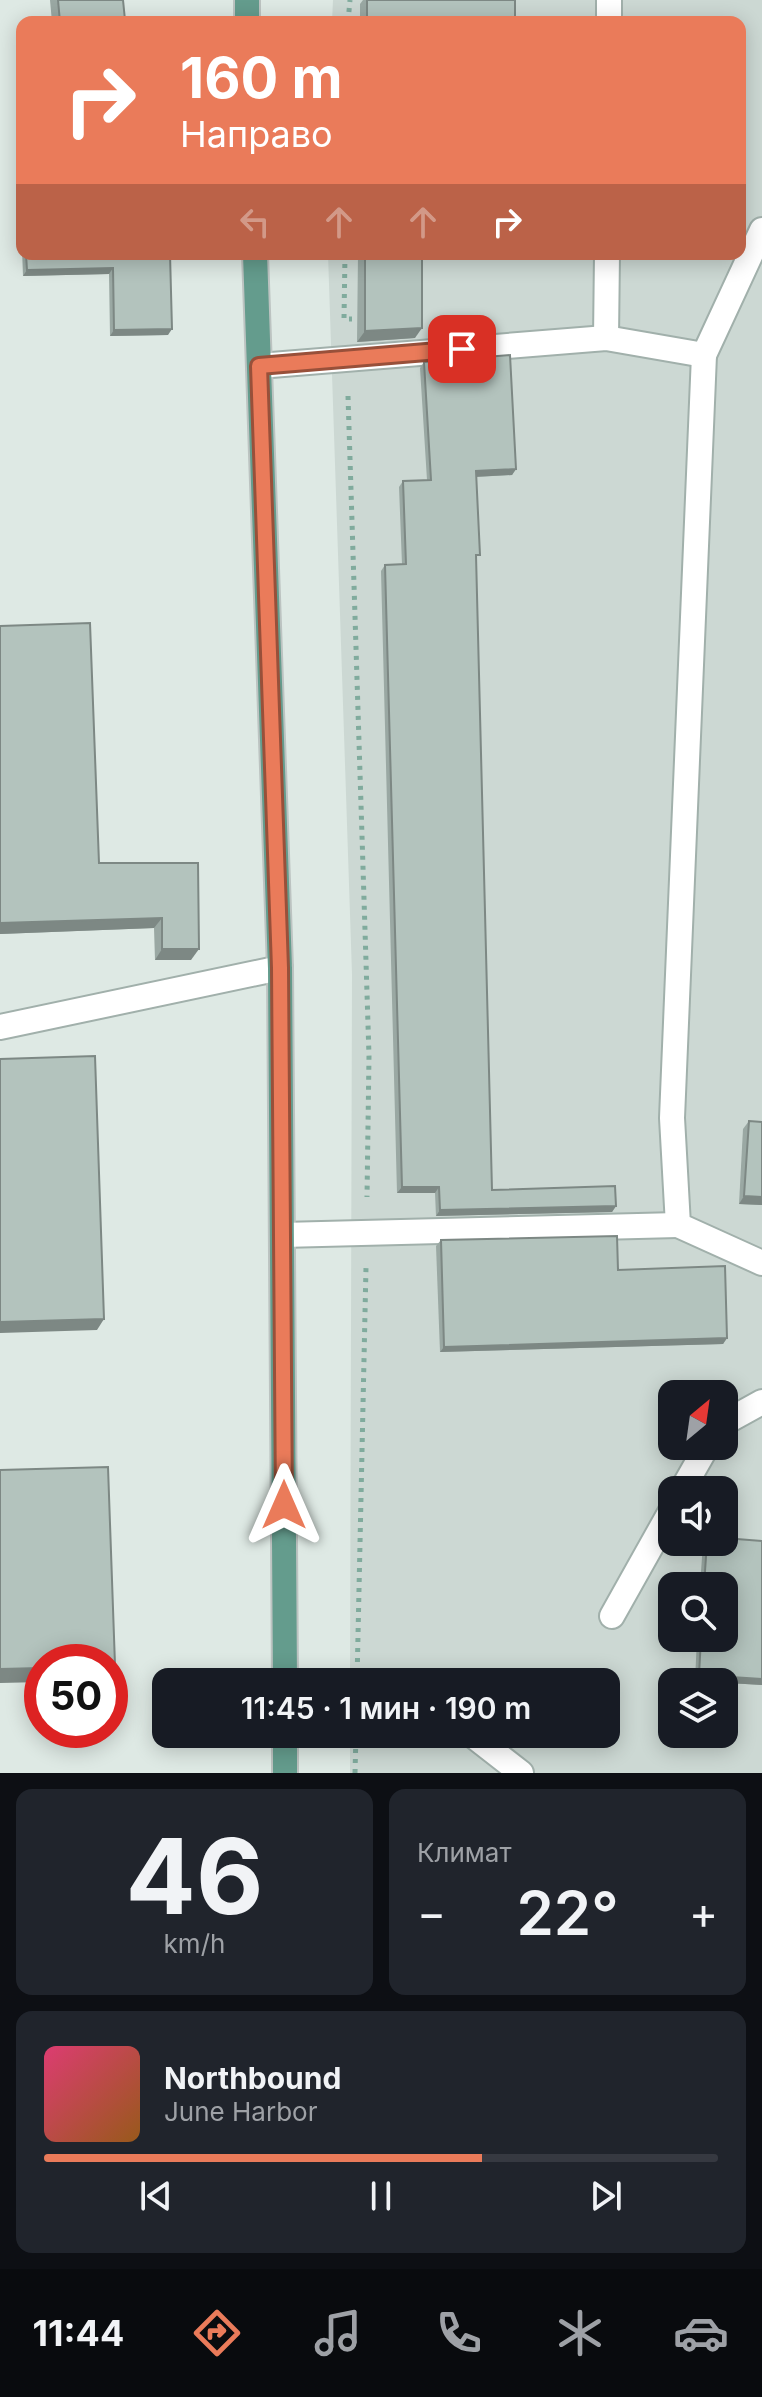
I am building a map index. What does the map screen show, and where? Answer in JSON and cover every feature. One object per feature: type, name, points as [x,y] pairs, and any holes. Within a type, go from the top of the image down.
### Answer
[{"type":"main road","points":[[255,260],[280,968],[285,1668]]},
{"type":"main road","points":[[285,1748],[285,1773]]},
{"type":"lane","points":[[678,1225],[672,1118],[704,355],[762,230]]},
{"type":"lane","points":[[606,338],[607,260]]},
{"type":"lane","points":[[259,366],[606,338],[704,355]]},
{"type":"lane","points":[[0,1027],[280,968]]},
{"type":"lane","points":[[282,1235],[678,1225],[762,1263]]},
{"type":"lane","points":[[738,1415],[762,1402]]},
{"type":"lane","points":[[612,1616],[658,1534]]},
{"type":"lane","points":[[489,1748],[521,1773]]},
{"type":"path","points":[[345,260],[344,319],[353,505],[369,1056],[357,1668]]},
{"type":"path","points":[[344,319],[357,320]]},
{"type":"path","points":[[355,1773],[356,1748]]},
{"type":"shaded area","points":[[333,0],[762,0],[762,1773],[350,1773],[350,1748],[620,1748],[620,1668],[350,1668],[352,974],[328,260],[746,260],[746,16],[332,16]]},
{"type":"building","points":[[58,0],[123,0],[125,16],[59,16]]},
{"type":"building","points":[[367,0],[515,0],[515,16],[367,16]]},
{"type":"building","points":[[26,260],[170,260],[172,329],[114,330],[113,268],[27,270]]},
{"type":"building","points":[[365,260],[422,260],[422,328],[365,331]]},
{"type":"building","points":[[510,355],[516,469],[476,471],[492,1190],[615,1186],[616,1206],[440,1210],[439,1187],[402,1187],[385,565],[406,564],[403,481],[431,480],[424,362]]},
{"type":"building","points":[[90,623],[99,863],[198,863],[199,949],[162,949],[162,918],[0,923],[0,626]]},
{"type":"building","points":[[95,1056],[104,1319],[0,1322],[0,1059]]},
{"type":"building","points":[[749,1121],[762,1122],[762,1197],[744,1196]]},
{"type":"building","points":[[617,1236],[618,1270],[725,1266],[727,1338],[444,1347],[441,1240]]},
{"type":"building","points":[[108,1467],[114,1644],[24,1644],[24,1668],[0,1669],[0,1470]]},
{"type":"building","points":[[738,1539],[762,1541],[762,1679],[738,1677],[738,1668],[699,1668],[700,1652],[738,1652],[738,1572],[705,1572],[706,1556],[738,1556]]},
{"type":"route","points":[[284,1505],[280,968],[259,366],[462,349]]}]
